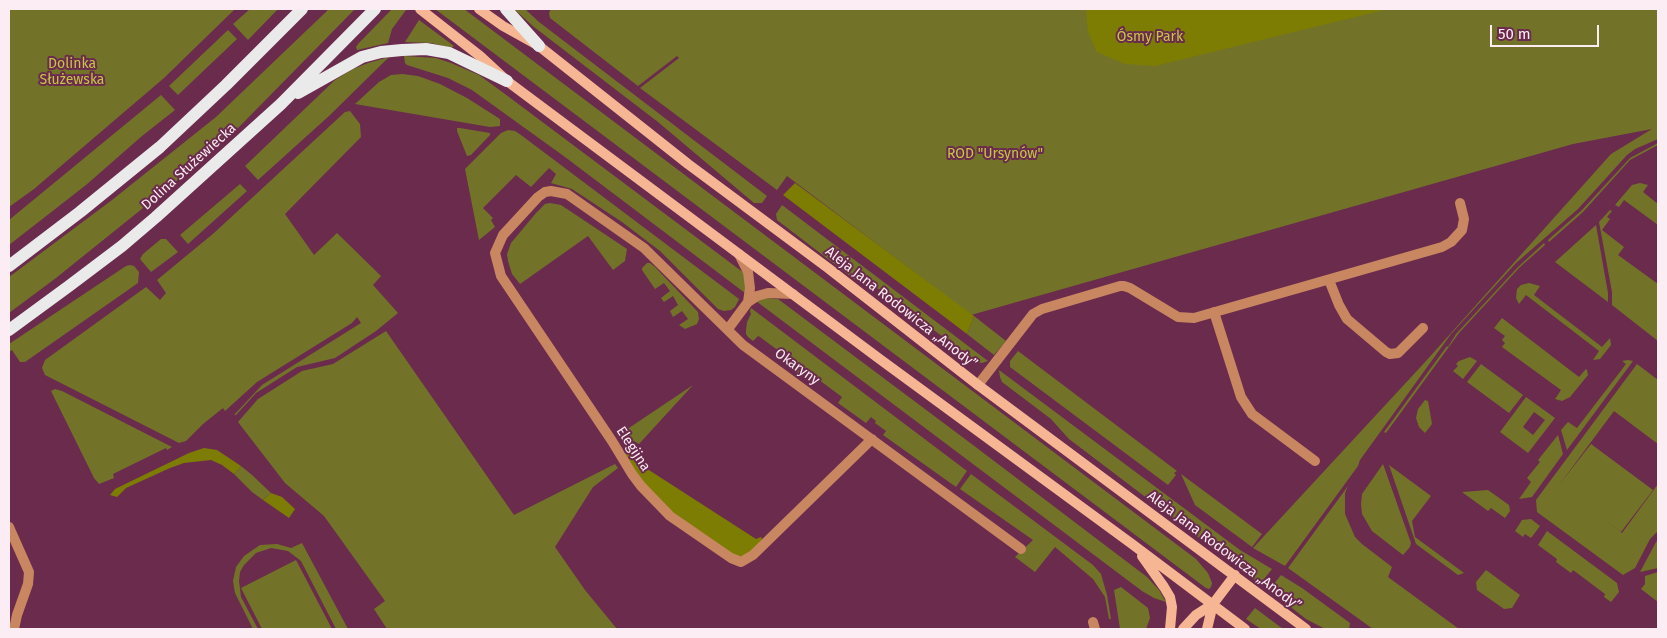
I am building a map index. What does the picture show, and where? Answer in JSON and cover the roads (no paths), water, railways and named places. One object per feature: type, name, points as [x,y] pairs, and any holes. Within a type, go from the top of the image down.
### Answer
[{"type":"main road","name":"Dolina Służewiecka","points":[[9,330],[122,246],[281,104],[375,9]]},
{"type":"main road","points":[[420,9],[480,56],[507,81],[1245,629]]},
{"type":"main road","name":"Aleja Jana Rodowicza „Anody”","points":[[479,9],[503,26],[539,46],[688,164],[828,268],[978,385],[1306,629]]},
{"type":"main road","points":[[506,9],[539,46]]},
{"type":"main road","points":[[9,266],[80,212],[160,147],[302,11]]},
{"type":"main road","points":[[281,104],[362,57],[393,50],[426,49],[449,53],[507,81]]},
{"type":"main road","points":[[1135,547],[1167,592],[1172,612],[1170,629]]},
{"type":"main road","points":[[1183,629],[1196,615],[1213,604],[1235,575]]},
{"type":"main road","points":[[1207,629],[1213,604]]},
{"type":"street","name":"Elegijna","points":[[566,194],[551,191],[538,196],[503,235],[495,253],[496,262],[501,276],[612,441],[632,474],[670,516],[731,558],[738,562],[744,561],[759,549],[872,440]]},
{"type":"street","name":"Okaryny","points":[[566,194],[644,248],[744,344],[1021,549]]},
{"type":"street","points":[[978,385],[1033,314],[1042,309],[1120,286],[1130,288],[1178,317],[1194,318],[1434,250],[1451,242],[1458,236],[1464,224],[1460,203]]},
{"type":"street","points":[[739,254],[748,272],[750,288],[748,302]]},
{"type":"street","points":[[1329,280],[1347,319],[1386,352],[1398,354],[1423,328]]},
{"type":"street","points":[[728,329],[748,302],[757,296],[768,293],[793,294]]},
{"type":"street","points":[[1214,312],[1241,397],[1252,414],[1315,461]]},
{"type":"street","points":[[9,527],[29,572],[28,584],[14,629]]},
{"type":"park label","name":"Ósmy Park","points":[[1150,37]]},
{"type":"park label","name":"Dolinka Służewska","points":[[72,72]]},
{"type":"park label","name":"ROD \"Ursynów\"","points":[[995,154]]}]
